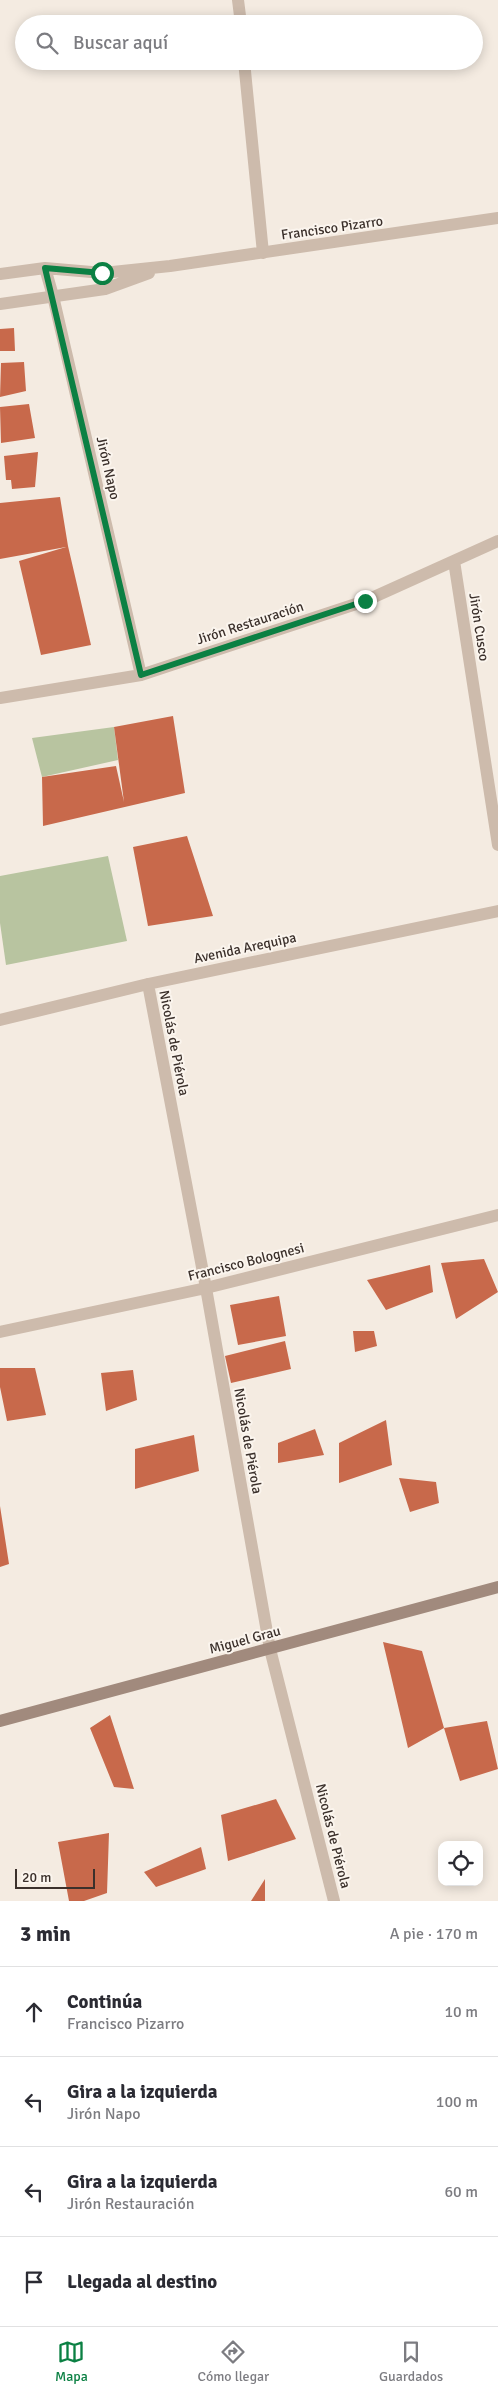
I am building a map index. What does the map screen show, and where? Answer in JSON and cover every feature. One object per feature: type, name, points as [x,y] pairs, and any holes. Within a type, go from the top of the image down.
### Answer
[{"type":"street","points":[[238,0],[240,15]]},
{"type":"street","points":[[245,70],[263,253]]},
{"type":"street","name":"Francisco Pizarro","points":[[0,274],[45,268],[102,273],[170,266],[498,218]]},
{"type":"street","name":"Francisco Pizarro","points":[[0,304],[105,289],[170,266]]},
{"type":"street","name":"Jirón Napo","points":[[45,268],[141,675]]},
{"type":"street","name":"Jirón Restauración","points":[[0,698],[141,675],[365,601],[498,541]]},
{"type":"street","name":"Jirón Cusco","points":[[454,561],[498,845]]},
{"type":"street","name":"Avenida Arequipa","points":[[0,1020],[148,984],[498,911]]},
{"type":"street","name":"Nicolás de Piérola","points":[[148,984],[206,1288],[270,1649],[334,1901]]},
{"type":"street","name":"Francisco Bolognesi","points":[[0,1332],[206,1288],[498,1214]]},
{"type":"street","name":"Miguel Grau","points":[[0,1721],[498,1587]]},
{"type":"green space","points":[[114,727],[118,760],[42,777],[32,738]]},
{"type":"green space","points":[[108,856],[127,941],[6,965],[0,923],[0,876]]},
{"type":"building","points":[[14,328],[15,351],[0,351],[0,329]]},
{"type":"building","points":[[24,362],[26,391],[0,397],[1,363]]},
{"type":"building","points":[[29,404],[35,438],[1,443],[0,407]]},
{"type":"building","points":[[38,452],[35,487],[12,489],[11,480],[6,480],[4,456]]},
{"type":"building","points":[[60,497],[68,546],[91,645],[41,655],[19,561],[66,547],[0,559],[0,503]]},
{"type":"building","points":[[173,716],[185,793],[43,826],[42,777],[116,766],[124,802],[114,727]]},
{"type":"building","points":[[187,836],[213,916],[148,926],[133,847]]},
{"type":"building","points":[[484,1259],[498,1292],[456,1319],[441,1263]]},
{"type":"building","points":[[430,1265],[433,1292],[386,1310],[367,1280]]},
{"type":"building","points":[[279,1296],[286,1336],[238,1345],[230,1305]]},
{"type":"building","points":[[353,1331],[374,1331],[377,1346],[355,1352]]},
{"type":"building","points":[[285,1341],[291,1369],[231,1383],[225,1356]]},
{"type":"building","points":[[0,1368],[35,1368],[46,1415],[7,1421],[0,1387]]},
{"type":"building","points":[[133,1370],[137,1400],[106,1411],[101,1373]]},
{"type":"building","points":[[386,1420],[392,1465],[339,1483],[339,1443]]},
{"type":"building","points":[[315,1429],[324,1455],[278,1463],[278,1443]]},
{"type":"building","points":[[194,1435],[199,1471],[135,1489],[135,1449]]},
{"type":"building","points":[[399,1478],[436,1482],[439,1503],[410,1512]]},
{"type":"building","points":[[0,1506],[9,1564],[0,1567]]},
{"type":"building","points":[[383,1642],[422,1651],[444,1728],[408,1748]]},
{"type":"building","points":[[110,1715],[134,1789],[114,1787],[90,1728]]},
{"type":"building","points":[[487,1721],[498,1769],[460,1781],[444,1728]]},
{"type":"building","points":[[276,1799],[296,1839],[228,1861],[221,1815]]},
{"type":"building","points":[[109,1833],[107,1893],[84,1901],[69,1901],[58,1842]]},
{"type":"building","points":[[201,1847],[206,1869],[156,1887],[144,1872]]},
{"type":"building","points":[[265,1879],[265,1901],[251,1901]]},
{"type":"route","points":[[102,273],[45,268],[141,675],[365,601]]}]
